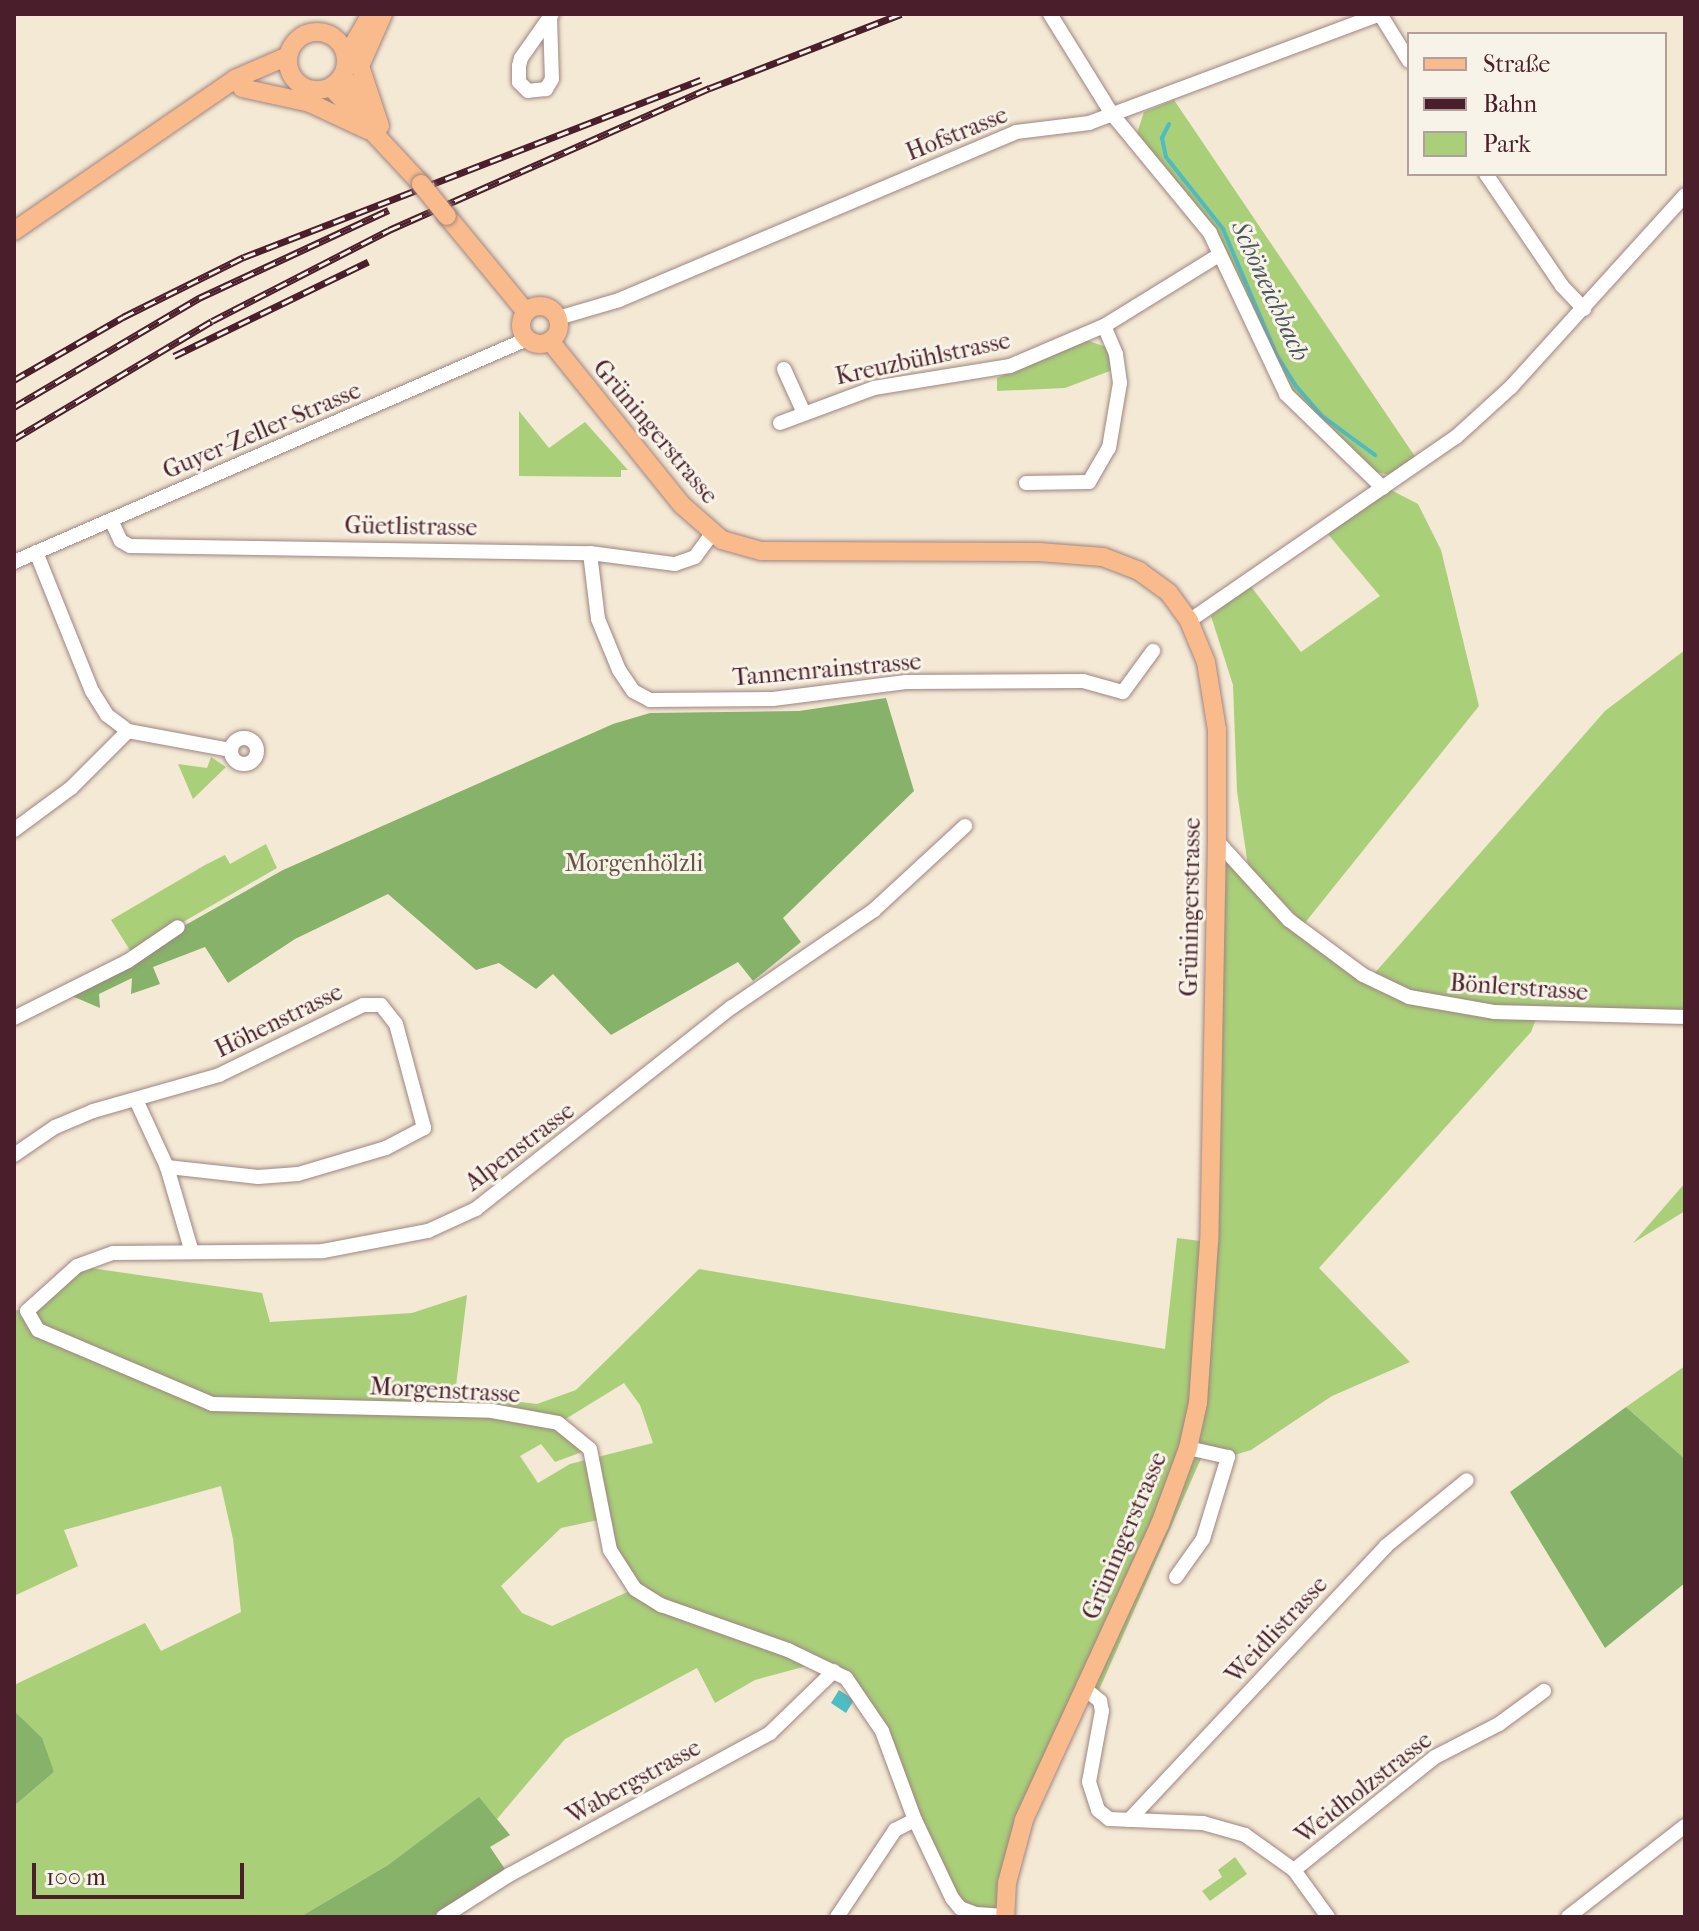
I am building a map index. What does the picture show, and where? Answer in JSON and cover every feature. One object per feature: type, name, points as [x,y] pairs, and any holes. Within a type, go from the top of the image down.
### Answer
[{"type":"main road","points":[[334,37],[356,14]]},
{"type":"main road","points":[[216,94],[292,77],[314,90],[337,81],[346,57],[371,14]]},
{"type":"main road","points":[[374,128],[360,66],[383,14]]},
{"type":"main road","points":[[14,217],[87,164],[152,132],[216,94],[235,79],[288,56],[304,34],[334,37]]},
{"type":"main road","points":[[334,37],[346,57]]},
{"type":"main road","points":[[288,56],[292,77]]},
{"type":"main road","points":[[337,81],[526,312]]},
{"type":"main road","points":[[242,88],[310,103],[374,128]]},
{"type":"main road","points":[[14,231],[152,132]]},
{"type":"main road","points":[[544,306],[558,318],[559,329],[550,341],[527,339],[521,326],[526,312],[544,306]]},
{"type":"main road","name":"Grüningerstrasse","points":[[550,341],[682,505],[712,534],[761,551],[1039,552],[1103,557],[1156,581],[1189,621],[1215,702],[1217,841],[1204,1354],[1188,1448],[1160,1524],[1024,1820],[1007,1883],[1005,1916]]},
{"type":"street","points":[[1050,14],[1112,114],[1196,213],[1286,394],[1383,488]]},
{"type":"street","name":"Hofstrasse","points":[[558,318],[633,294],[1016,132],[1089,123],[1380,14],[1407,58]]},
{"type":"street","points":[[551,16],[552,79],[546,89],[528,91],[519,82],[519,66],[551,16]]},
{"type":"street","points":[[1487,176],[1562,286],[1584,309]]},
{"type":"street","points":[[1189,621],[1456,437],[1584,309],[1685,195]]},
{"type":"street","name":"Kreuzbühlstrasse","points":[[780,423],[803,411],[874,388],[993,372],[1104,326],[1219,255]]},
{"type":"street","points":[[1026,483],[1089,482],[1109,448],[1120,383],[1116,354],[1104,326]]},
{"type":"street","name":"Guyer-Zeller-Strasse","points":[[14,562],[527,339]]},
{"type":"street","points":[[784,369],[803,411]]},
{"type":"street","name":"Güetlistrasse","points":[[111,520],[121,541],[141,547],[590,553],[682,563],[695,557],[712,534]]},
{"type":"street","points":[[36,552],[92,691],[107,715],[128,731],[231,750]]},
{"type":"street","name":"Tannenrainstrasse","points":[[590,553],[598,619],[633,691],[650,700],[773,699],[906,682],[1083,681],[1123,692],[1153,651]]},
{"type":"street","points":[[14,830],[71,788],[128,731]]},
{"type":"street","name":"Alpenstrasse","points":[[20,1310],[77,1266],[93,1258],[191,1249],[323,1251],[369,1245],[428,1231],[476,1209],[732,1007],[874,910],[965,826]]},
{"type":"street","name":"Bönlerstrasse","points":[[1217,841],[1289,920],[1363,975],[1409,997],[1494,1012],[1685,1017]]},
{"type":"street","points":[[14,1018],[128,961],[178,927]]},
{"type":"street","name":"Höhenstrasse","points":[[14,1155],[55,1127],[93,1111],[137,1102],[219,1075],[363,1005],[381,1005],[396,1024],[424,1128],[386,1148],[298,1174],[258,1177],[167,1167]]},
{"type":"street","points":[[137,1102],[167,1167],[191,1249]]},
{"type":"street","name":"Morgenstrasse","points":[[20,1310],[38,1330],[212,1404],[492,1411],[558,1423],[590,1449],[610,1550],[635,1589],[661,1605],[834,1671],[858,1688],[882,1731],[915,1820],[960,1908],[1005,1916]]},
{"type":"street","points":[[1176,1577],[1203,1539],[1228,1457],[1188,1448]]},
{"type":"street","name":"Weidlistrasse","points":[[1129,1820],[1386,1546],[1467,1480]]},
{"type":"street","name":"Wabergstrasse","points":[[443,1917],[509,1875],[770,1733],[834,1671]]},
{"type":"street","points":[[1084,1688],[1100,1701],[1102,1711],[1089,1782],[1091,1798],[1109,1819],[1231,1830],[1269,1849],[1294,1870],[1328,1917]]},
{"type":"street","name":"Weidholzstrasse","points":[[1294,1870],[1435,1757],[1499,1724],[1544,1691]]},
{"type":"street","points":[[837,1917],[895,1830],[915,1820]]},
{"type":"street","points":[[1568,1917],[1685,1826]]},
{"type":"green space","points":[[1174,100],[1416,458],[1390,475],[1375,472],[1297,402],[1220,243],[1137,133],[1144,112]]},
{"type":"green space","points":[[1086,340],[1106,347],[1115,369],[1065,388],[997,391],[997,378]]},
{"type":"green space","points":[[519,411],[549,448],[585,422],[628,470],[621,470],[621,477],[519,476]]},
{"type":"green space","points":[[1391,490],[1418,504],[1441,550],[1479,706],[1304,924],[1248,866],[1237,791],[1233,685],[1211,616],[1249,584],[1301,652],[1380,596],[1327,533]]},
{"type":"green space","points":[[1685,650],[1685,1017],[1538,1014],[1531,1032],[1319,1268],[1410,1362],[1332,1396],[1251,1450],[1228,1457],[1203,1454],[1096,1697],[1085,1688],[1024,1820],[1005,1916],[960,1908],[858,1688],[818,1663],[755,1680],[715,1703],[697,1668],[565,1739],[497,1819],[479,1798],[388,1865],[300,1917],[14,1917],[14,1806],[54,1772],[14,1711],[14,1685],[145,1623],[161,1651],[241,1612],[233,1539],[221,1486],[64,1530],[78,1566],[14,1596],[14,1310],[27,1311],[77,1266],[262,1293],[270,1322],[412,1313],[467,1295],[455,1394],[537,1404],[576,1390],[699,1269],[1165,1349],[1177,1238],[1208,1242],[1217,841],[1266,898],[1373,975],[1605,711]],"holes":[[[624,1383],[640,1405],[653,1443],[570,1464],[538,1483],[520,1456],[541,1444],[555,1462],[590,1449],[559,1423]],[[603,1519],[634,1589],[552,1626],[522,1613],[501,1586],[561,1528]]]},
{"type":"green space","name":"Morgenhölzli","points":[[886,698],[914,791],[783,918],[801,942],[753,981],[738,962],[611,1035],[553,974],[536,989],[499,963],[476,970],[388,894],[295,939],[228,983],[205,947],[153,967],[160,984],[131,994],[132,978],[99,994],[100,1008],[65,993],[283,870],[613,724],[650,713],[799,711]]},
{"type":"green space","points":[[211,757],[226,767],[193,799],[178,764],[207,768]]},
{"type":"green space","points":[[266,844],[277,868],[131,952],[111,920],[225,855],[230,864]]},
{"type":"green space","points":[[1685,1183],[1685,1211],[1633,1243]]},
{"type":"green space","points":[[1685,1366],[1685,1459],[1626,1407]]},
{"type":"green space","points":[[1626,1407],[1685,1459],[1685,1583],[1605,1648],[1510,1492]]},
{"type":"green space","points":[[14,1711],[42,1738],[54,1772],[14,1806]]},
{"type":"green space","points":[[479,1797],[510,1835],[490,1847],[509,1875],[443,1917],[300,1917],[388,1865]]},
{"type":"green space","points":[[1235,1857],[1247,1874],[1210,1901],[1202,1891],[1222,1877],[1218,1870]]},
{"type":"water","points":[[839,1690],[854,1700],[846,1713],[831,1703]]},
{"type":"waterway","name":"Schöneichbach","points":[[1169,124],[1162,138],[1166,157],[1223,229],[1276,354],[1296,386],[1322,416],[1375,455]]},
{"type":"railway","points":[[14,439],[212,321],[389,230],[710,88],[901,14]]},
{"type":"railway","points":[[14,380],[123,317],[244,257],[701,80]]},
{"type":"railway","points":[[14,407],[199,298],[389,210]]},
{"type":"railway","points":[[174,356],[368,262]]}]
